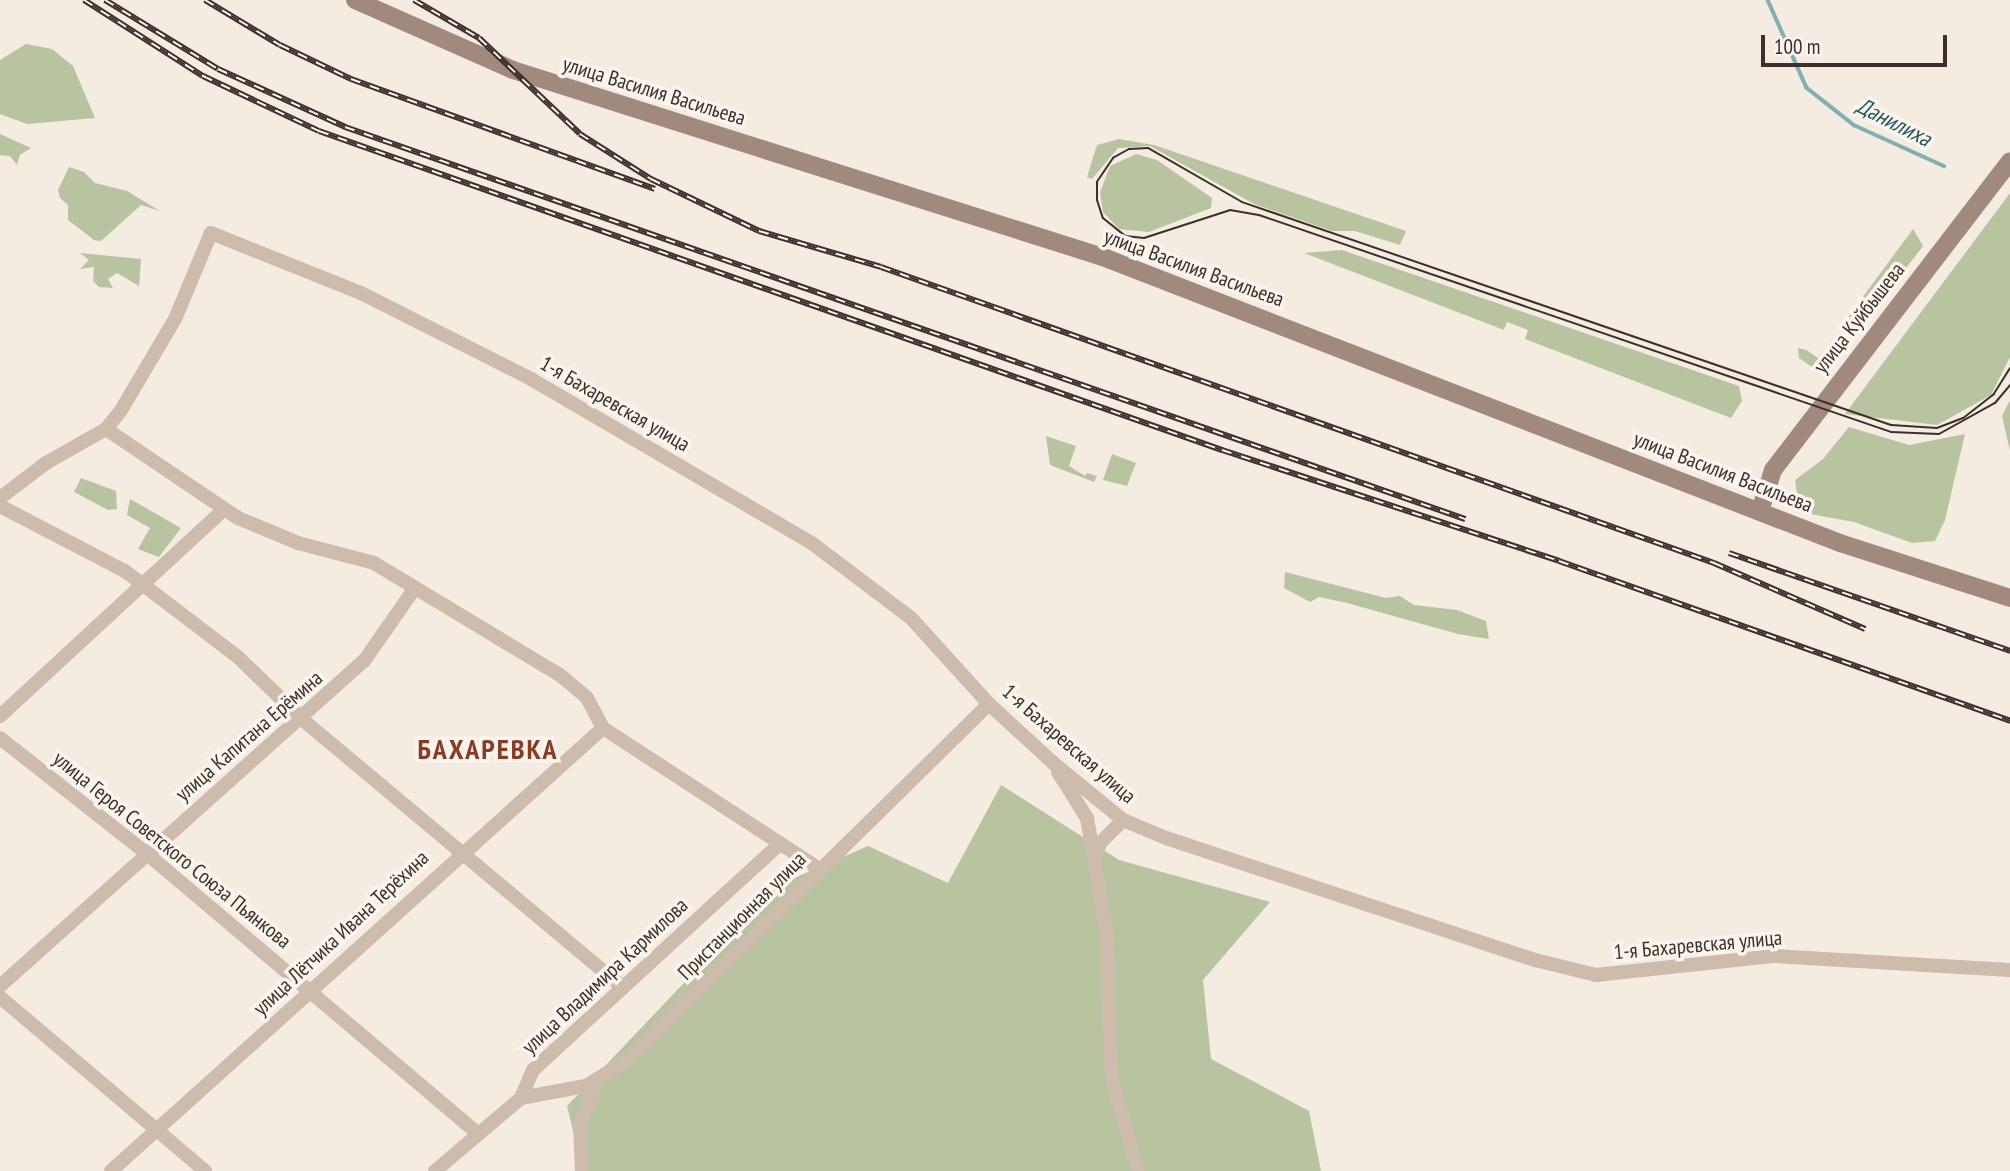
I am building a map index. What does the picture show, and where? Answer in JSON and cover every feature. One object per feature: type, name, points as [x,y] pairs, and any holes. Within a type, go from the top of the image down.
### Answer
[{"type":"main road","name":"улица Василия Васильева","points":[[355,0],[513,70],[1103,257],[1926,573],[2010,598]]},
{"type":"main road","name":"улица Куйбышева","points":[[1760,510],[1773,470],[2010,161]]},
{"type":"street","name":"1-я Бахаревская улица","points":[[106,429],[147,373],[211,233],[361,293],[531,379],[778,523],[911,618],[989,704],[1052,762],[1123,820],[1535,960],[1596,975],[1775,956],[2010,970]]},
{"type":"street","points":[[0,498],[46,463],[106,429],[223,510],[288,540],[362,558],[569,682],[594,708],[603,728],[819,869]]},
{"type":"street","points":[[0,506],[107,559],[144,584],[238,657],[303,720],[463,849],[622,987]]},
{"type":"street","points":[[0,716],[223,510]]},
{"type":"street","name":"улица Капитана Ерёмина","points":[[0,986],[146,853],[303,720],[377,647],[415,588]]},
{"type":"street","name":"Пристанционная улица","points":[[586,1086],[626,1061],[989,704]]},
{"type":"street","name":"улица Лётчика Ивана Терёхина","points":[[111,1171],[463,849],[603,728]]},
{"type":"street","name":"улица Героя Советского Союза Пьянкова","points":[[0,737],[146,853],[476,1132]]},
{"type":"street","points":[[1052,762],[1087,818],[1106,930],[1112,1080],[1138,1171]]},
{"type":"street","points":[[1094,860],[1100,843],[1123,820]]},
{"type":"street","name":"улица Владимира Кармилова","points":[[435,1171],[476,1132],[521,1098],[533,1070],[779,844]]},
{"type":"street","points":[[0,997],[205,1171]]},
{"type":"street","points":[[521,1098],[586,1086],[594,1092],[580,1123],[582,1171]]},
{"type":"green space","points":[[26,44],[52,49],[73,66],[95,118],[27,124],[0,114],[0,60]]},
{"type":"green space","points":[[0,134],[31,148],[20,155],[17,165],[10,156],[0,155]]},
{"type":"green space","points":[[1119,139],[1154,145],[1406,231],[1400,245],[1355,231],[1332,231],[1254,204],[1150,146],[1118,148],[1092,179],[1087,177],[1097,145]]},
{"type":"green space","points":[[1136,154],[1157,160],[1212,198],[1211,208],[1149,232],[1119,229],[1103,212],[1100,192],[1110,166]]},
{"type":"green space","points":[[69,167],[84,172],[95,183],[127,191],[160,211],[141,205],[101,241],[94,240],[68,220],[68,205],[60,198],[58,190]]},
{"type":"green space","points":[[2010,193],[2010,357],[1991,395],[1937,425],[1845,414]]},
{"type":"green space","points":[[1913,229],[1923,246],[1870,315],[1857,322],[1848,317]]},
{"type":"green space","points":[[1342,250],[1739,386],[1742,401],[1731,418],[1525,339],[1528,330],[1507,322],[1504,330],[1304,253]]},
{"type":"green space","points":[[80,253],[141,259],[139,286],[117,273],[108,279],[113,288],[99,287],[93,281],[94,267],[80,269],[89,260]]},
{"type":"green space","points":[[1798,348],[1806,350],[1832,367],[1823,375],[1799,358]]},
{"type":"green space","points":[[2010,400],[2010,451],[2002,416]]},
{"type":"green space","points":[[1849,427],[1909,445],[1965,434],[1945,520],[1935,541],[1912,543],[1854,522],[1810,514],[1798,499],[1795,480],[1823,459]]},
{"type":"green space","points":[[1046,436],[1076,446],[1069,466],[1085,476],[1087,473],[1097,476],[1094,482],[1050,465]]},
{"type":"green space","points":[[1112,454],[1136,463],[1127,486],[1103,480]]},
{"type":"green space","points":[[81,478],[116,491],[117,509],[108,510],[74,492]]},
{"type":"green space","points":[[130,499],[181,528],[159,557],[138,549],[150,528],[127,515]]},
{"type":"green space","points":[[1285,572],[1386,598],[1400,596],[1414,605],[1457,610],[1486,621],[1489,639],[1458,634],[1319,597],[1310,602],[1284,588]]},
{"type":"green space","points":[[1001,785],[1119,860],[1270,902],[1203,980],[1211,1059],[1309,1111],[1321,1171],[583,1171],[567,1106],[776,886],[868,846],[948,883]]},
{"type":"waterway","name":"Данилиха","points":[[1768,0],[1807,88],[1854,125],[1944,166]]},
{"type":"tram line","points":[[2010,368],[1994,394],[1963,418],[1937,428],[1891,425],[1242,202],[1148,148],[1129,149],[1113,158],[1097,182],[1097,200],[1103,218],[1125,236],[1144,238],[1230,210],[1259,215],[1891,432],[1939,434],[1995,403],[2010,385]]},
{"type":"railway","points":[[84,0],[203,76],[319,131],[1222,450],[1559,561],[2010,721]]},
{"type":"railway","points":[[105,0],[218,69],[345,127],[1465,519]]},
{"type":"railway","points":[[205,0],[280,45],[351,79],[655,189]]},
{"type":"railway","points":[[414,0],[479,38],[580,134],[651,179],[759,231],[881,267],[1714,563],[1865,629]]},
{"type":"railway","points":[[1729,553],[2010,651]]},
{"type":"district","name":"БАХАРЕВКА","points":[[488,749]]}]
